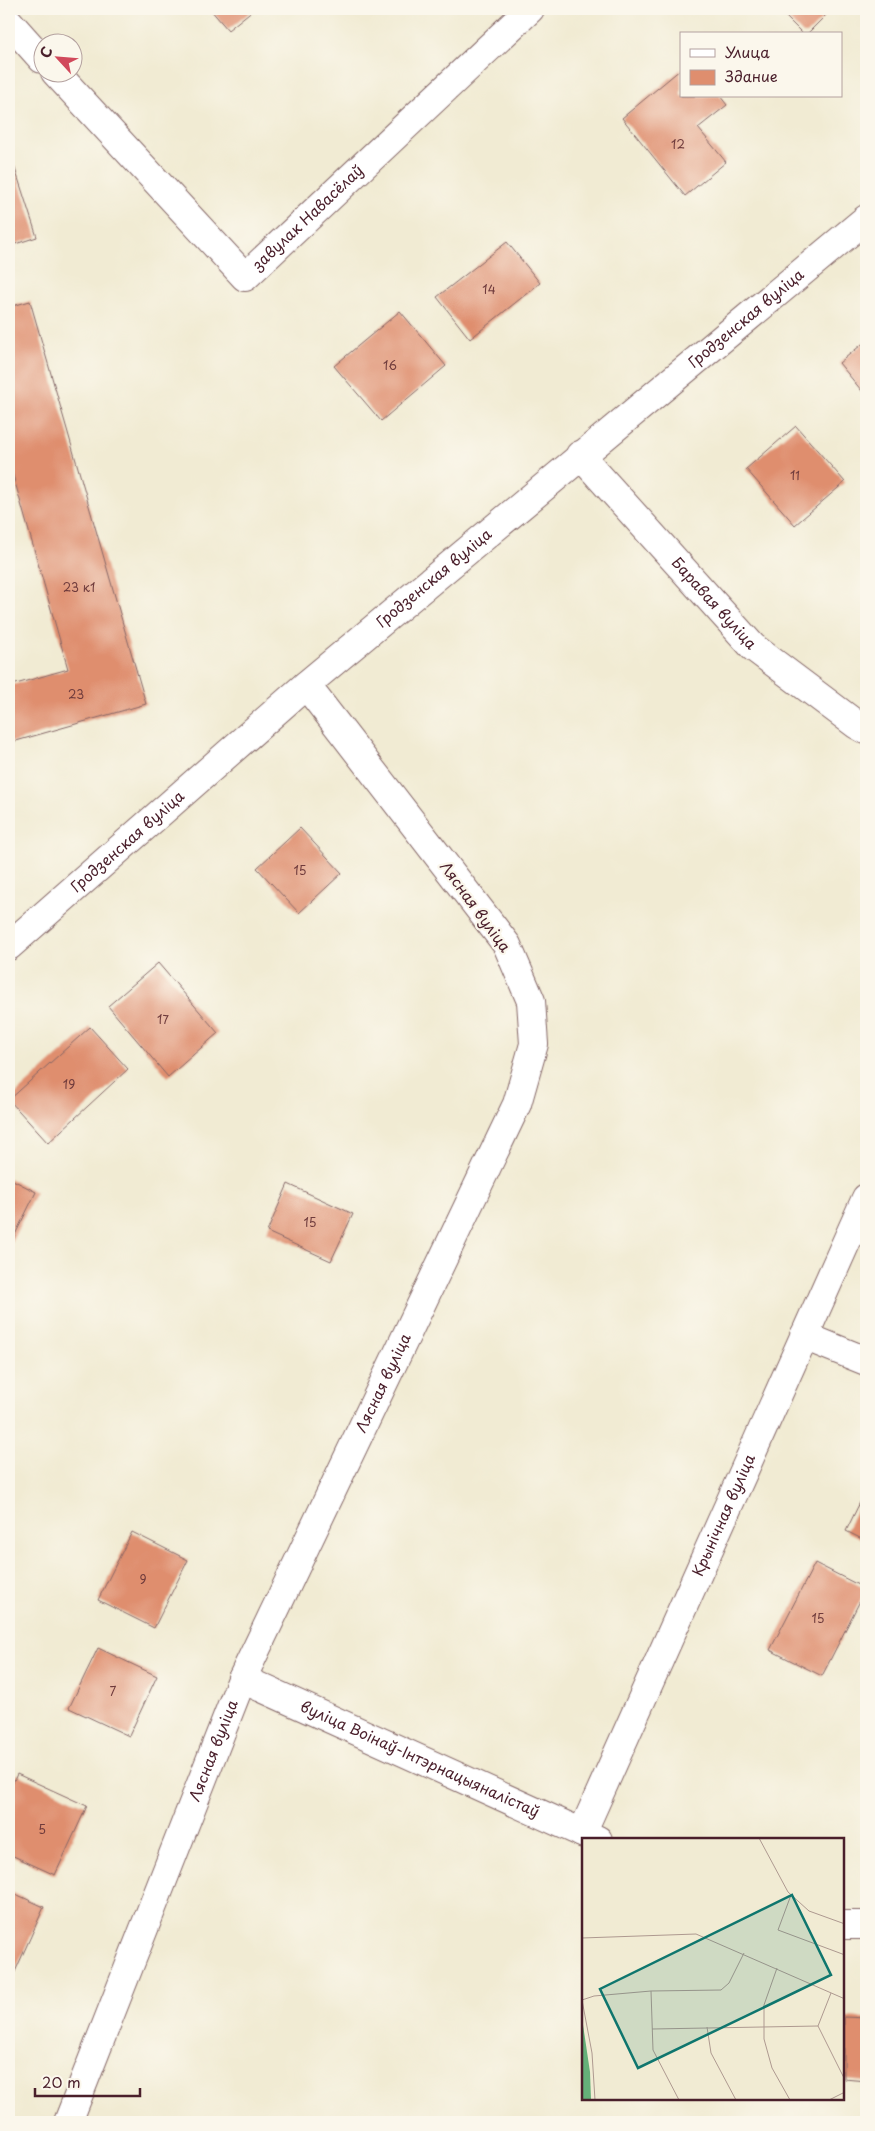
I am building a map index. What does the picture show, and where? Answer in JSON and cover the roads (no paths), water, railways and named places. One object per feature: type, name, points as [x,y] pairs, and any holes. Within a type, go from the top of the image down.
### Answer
[{"type":"street","name":"завулак Навасёлаў","points":[[64,82],[245,277],[530,9]]},
{"type":"street","points":[[9,22],[32,48]]},
{"type":"street","name":"Гродзенская вуліца","points":[[9,946],[306,685],[866,219]]},
{"type":"street","name":"Баравая вуліца","points":[[580,456],[752,647],[866,730]]},
{"type":"street","name":"Лясная вуліца","points":[[68,2122],[242,1680],[517,1104],[534,1044],[530,1002],[507,945],[306,685]]},
{"type":"street","name":"Крынічная вуліца","points":[[590,1836],[804,1336],[866,1198]]},
{"type":"street","points":[[804,1336],[866,1361]]},
{"type":"street","name":"вуліца Воінаў-Інтэрнацыяналістаў","points":[[242,1680],[590,1836]]},
{"type":"street","points":[[845,1925],[866,1925]]}]
